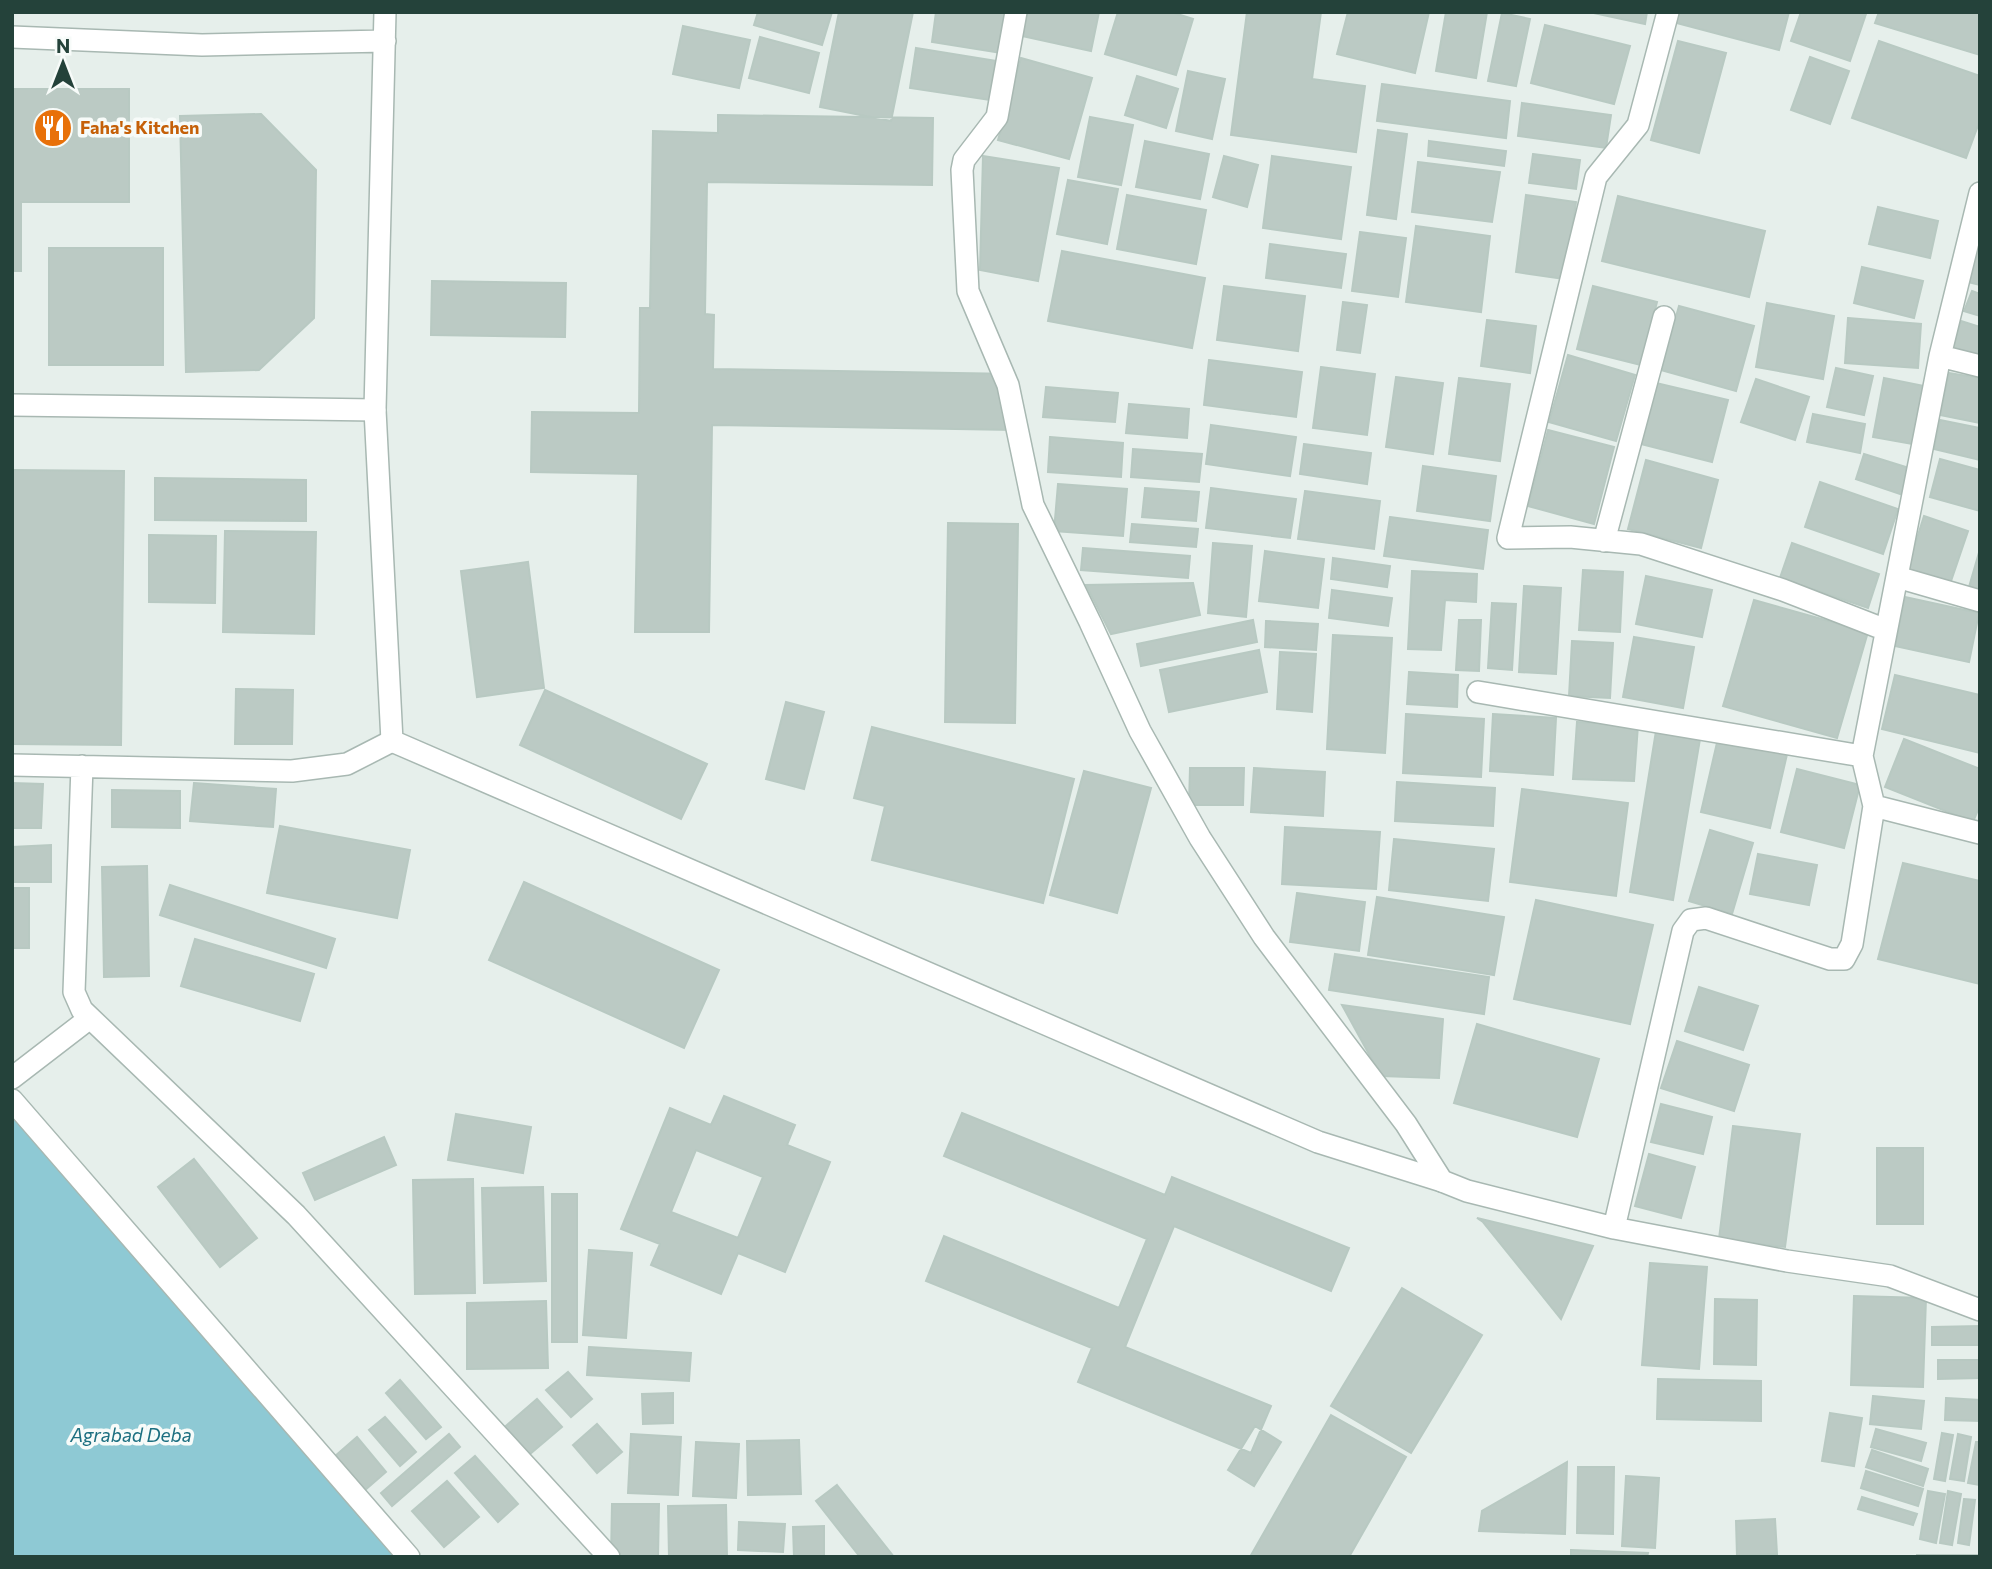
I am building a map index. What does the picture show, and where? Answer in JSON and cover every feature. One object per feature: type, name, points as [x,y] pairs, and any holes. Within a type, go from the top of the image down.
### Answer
[{"type":"street","points":[[385,12],[375,410],[393,741]]},
{"type":"street","points":[[1016,12],[998,117],[964,160],[962,170],[968,291],[1008,385],[1033,505],[1140,732],[1200,838],[1265,937],[1406,1124],[1442,1181]]},
{"type":"street","points":[[1668,12],[1638,125],[1596,177],[1508,538],[1570,537],[1641,544],[1783,590],[1886,630]]},
{"type":"street","points":[[12,37],[202,45],[384,41]]},
{"type":"street","points":[[1614,1228],[1683,931],[1691,920],[1706,918],[1830,959],[1844,959],[1852,944],[1874,806],[1861,756],[1940,356],[1980,193]]},
{"type":"street","points":[[1604,541],[1664,317]]},
{"type":"street","points":[[1940,356],[1980,366]]},
{"type":"street","points":[[12,405],[375,410]]},
{"type":"street","points":[[1897,577],[1980,601]]},
{"type":"street","points":[[1478,692],[1861,756]]},
{"type":"street","points":[[393,741],[1318,1142],[1467,1191],[1614,1228],[1787,1261],[1890,1276],[1980,1310]]},
{"type":"street","points":[[12,765],[292,771],[347,764],[393,741]]},
{"type":"street","points":[[82,766],[74,992],[82,1010],[296,1215],[610,1557]]},
{"type":"street","points":[[1874,806],[1980,833]]},
{"type":"street","points":[[12,1078],[90,1018]]},
{"type":"street","points":[[12,1100],[409,1557]]},
{"type":"water","name":"Agrabad Deba","points":[[12,1113],[150,1276],[396,1557],[12,1557]]},
{"type":"building","points":[[758,12],[832,12],[822,45],[754,25]]},
{"type":"building","points":[[839,12],[913,12],[891,121],[820,107]]},
{"type":"building","points":[[936,12],[1008,12],[1002,53],[932,42]]},
{"type":"building","points":[[1027,12],[1099,12],[1091,51],[1022,36]]},
{"type":"building","points":[[1118,12],[1171,12],[1193,19],[1176,75],[1105,54]]},
{"type":"building","points":[[1247,12],[1321,12],[1312,79],[1365,86],[1356,152],[1231,135]]},
{"type":"building","points":[[1348,12],[1429,12],[1415,73],[1337,54]]},
{"type":"building","points":[[1446,12],[1487,12],[1476,78],[1436,71]]},
{"type":"building","points":[[1589,12],[1647,12],[1645,24]]},
{"type":"building","points":[[1676,12],[1789,12],[1779,50],[1673,22]]},
{"type":"building","points":[[1801,12],[1866,14],[1850,61],[1791,41]]},
{"type":"building","points":[[1879,12],[1980,12],[1980,55],[1875,23]]},
{"type":"building","points":[[1502,13],[1530,19],[1516,86],[1488,81]]},
{"type":"building","points":[[1545,25],[1630,46],[1614,104],[1531,83]]},
{"type":"building","points":[[683,26],[750,40],[739,88],[673,74]]},
{"type":"building","points":[[760,37],[819,53],[809,93],[749,78]]},
{"type":"building","points":[[1678,41],[1726,53],[1699,153],[1651,140]]},
{"type":"building","points":[[1879,41],[1980,76],[1980,120],[1966,158],[1852,118]]},
{"type":"building","points":[[916,48],[997,61],[991,100],[910,88]]},
{"type":"building","points":[[1810,57],[1849,71],[1830,124],[1791,110]]},
{"type":"building","points":[[1021,58],[1092,78],[1069,159],[998,140]]},
{"type":"building","points":[[1188,71],[1225,79],[1212,139],[1176,131]]},
{"type":"building","points":[[1137,76],[1178,89],[1166,128],[1125,115]]},
{"type":"building","points":[[1382,84],[1510,101],[1506,138],[1377,121]]},
{"type":"building","points":[[12,89],[129,89],[129,202],[21,202],[21,271],[12,271]]},
{"type":"building","points":[[1522,103],[1611,115],[1606,148],[1518,136]]},
{"type":"building","points":[[261,114],[316,170],[314,318],[259,370],[186,372],[180,116]]},
{"type":"building","points":[[718,115],[933,118],[932,185],[707,182],[705,314],[714,315],[713,369],[1015,374],[1014,430],[712,425],[709,632],[635,632],[638,474],[531,472],[532,412],[639,413],[640,308],[650,308],[653,131],[718,133]]},
{"type":"building","points":[[1090,117],[1133,125],[1121,185],[1078,177]]},
{"type":"building","points":[[1378,130],[1407,134],[1396,219],[1367,215]]},
{"type":"building","points":[[1145,141],[1209,154],[1200,199],[1136,187]]},
{"type":"building","points":[[1429,141],[1506,151],[1504,166],[1428,156]]},
{"type":"building","points":[[1533,154],[1580,160],[1576,189],[1529,183]]},
{"type":"building","points":[[983,156],[1059,168],[1038,281],[980,270]]},
{"type":"building","points":[[1224,156],[1258,165],[1247,207],[1213,197]]},
{"type":"building","points":[[1272,156],[1351,167],[1341,239],[1263,228]]},
{"type":"building","points":[[1418,162],[1500,172],[1492,222],[1412,212]]},
{"type":"building","points":[[1068,180],[1118,189],[1107,244],[1057,234]]},
{"type":"building","points":[[1127,195],[1206,210],[1196,264],[1117,249]]},
{"type":"building","points":[[1526,195],[1576,202],[1565,279],[1516,272]]},
{"type":"building","points":[[1618,196],[1765,231],[1749,297],[1602,261]]},
{"type":"building","points":[[1878,207],[1938,221],[1930,258],[1869,244]]},
{"type":"building","points":[[1416,226],[1490,236],[1481,312],[1406,302]]},
{"type":"building","points":[[1980,230],[1980,285],[1964,281]]},
{"type":"building","points":[[1360,232],[1406,238],[1398,297],[1352,291]]},
{"type":"building","points":[[1270,244],[1346,254],[1341,288],[1266,278]]},
{"type":"building","points":[[49,248],[163,248],[163,365],[49,365]]},
{"type":"building","points":[[1062,251],[1205,278],[1192,348],[1048,321]]},
{"type":"building","points":[[1862,267],[1923,281],[1914,318],[1854,303]]},
{"type":"building","points":[[432,281],[566,283],[565,337],[431,335]]},
{"type":"building","points":[[1224,286],[1305,296],[1298,351],[1217,340]]},
{"type":"building","points":[[1593,286],[1657,302],[1641,365],[1577,349]]},
{"type":"building","points":[[1972,291],[1980,294],[1980,316],[1964,311]]},
{"type":"building","points":[[1343,302],[1367,305],[1360,353],[1337,350]]},
{"type":"building","points":[[1767,303],[1834,316],[1823,379],[1756,367]]},
{"type":"building","points":[[1679,306],[1754,326],[1736,391],[1661,370]]},
{"type":"building","points":[[1848,318],[1921,324],[1918,368],[1845,363]]},
{"type":"building","points":[[1487,320],[1536,326],[1530,373],[1481,366]]},
{"type":"building","points":[[1961,321],[1980,327],[1980,357],[1952,348]]},
{"type":"building","points":[[1568,355],[1635,375],[1616,441],[1549,422]]},
{"type":"building","points":[[1209,360],[1302,372],[1296,417],[1204,405]]},
{"type":"building","points":[[1321,367],[1375,374],[1367,435],[1313,428]]},
{"type":"building","points":[[1836,368],[1873,376],[1864,415],[1827,407]]},
{"type":"building","points":[[1949,373],[1980,378],[1980,423],[1940,415]]},
{"type":"building","points":[[1396,377],[1443,383],[1433,454],[1386,447]]},
{"type":"building","points":[[1459,378],[1510,384],[1500,461],[1449,454]]},
{"type":"building","points":[[1884,378],[1924,386],[1913,444],[1873,437]]},
{"type":"building","points":[[1756,379],[1809,397],[1795,440],[1741,422]]},
{"type":"building","points":[[1656,383],[1728,400],[1712,462],[1641,444]]},
{"type":"building","points":[[1046,387],[1118,393],[1115,422],[1043,417]]},
{"type":"building","points":[[1129,404],[1189,409],[1187,438],[1126,433]]},
{"type":"building","points":[[1813,414],[1865,424],[1860,453],[1807,442]]},
{"type":"building","points":[[1940,420],[1980,428],[1980,460],[1934,449]]},
{"type":"building","points":[[1211,425],[1296,437],[1290,476],[1206,464]]},
{"type":"building","points":[[1548,430],[1614,447],[1594,524],[1528,506]]},
{"type":"building","points":[[1050,437],[1123,443],[1121,477],[1048,472]]},
{"type":"building","points":[[1304,444],[1371,453],[1367,484],[1300,474]]},
{"type":"building","points":[[1133,449],[1202,454],[1199,482],[1131,477]]},
{"type":"building","points":[[1864,454],[1912,469],[1903,495],[1856,479]]},
{"type":"building","points":[[1940,459],[1980,470],[1980,511],[1930,497]]},
{"type":"building","points":[[1646,460],[1718,480],[1701,548],[1628,529]]},
{"type":"building","points":[[1423,466],[1496,476],[1490,521],[1417,511]]},
{"type":"building","points":[[12,470],[124,471],[121,745],[12,744]]},
{"type":"building","points":[[155,478],[306,480],[306,521],[155,520]]},
{"type":"building","points":[[1820,482],[1898,509],[1883,554],[1805,527]]},
{"type":"building","points":[[1058,484],[1127,489],[1123,536],[1054,531]]},
{"type":"building","points":[[1145,488],[1199,492],[1196,521],[1142,517]]},
{"type":"building","points":[[1211,488],[1296,499],[1290,538],[1206,528]]},
{"type":"building","points":[[1305,491],[1380,501],[1374,549],[1298,539]]},
{"type":"building","points":[[1924,516],[1968,531],[1950,584],[1907,570]]},
{"type":"building","points":[[1390,517],[1488,530],[1483,569],[1384,556]]},
{"type":"building","points":[[948,523],[1018,524],[1015,723],[945,722]]},
{"type":"building","points":[[1132,524],[1198,529],[1196,547],[1130,542]]},
{"type":"building","points":[[225,531],[316,532],[314,634],[223,632]]},
{"type":"building","points":[[149,535],[216,536],[215,603],[149,602]]},
{"type":"building","points":[[1213,543],[1252,546],[1246,617],[1208,613]]},
{"type":"building","points":[[1792,543],[1879,574],[1868,608],[1780,578]]},
{"type":"building","points":[[1083,548],[1190,556],[1188,578],[1081,570]]},
{"type":"building","points":[[1980,549],[1980,590],[1969,587]]},
{"type":"building","points":[[1265,551],[1324,559],[1318,608],[1259,601]]},
{"type":"building","points":[[1333,558],[1390,566],[1387,587],[1331,579]]},
{"type":"building","points":[[528,562],[544,688],[477,697],[461,571]]},
{"type":"building","points":[[1583,570],[1623,572],[1620,632],[1579,630]]},
{"type":"building","points":[[1412,571],[1477,574],[1476,602],[1445,600],[1441,650],[1408,649]]},
{"type":"building","points":[[1646,576],[1712,590],[1702,637],[1636,624]]},
{"type":"building","points":[[1193,583],[1200,615],[1111,634],[1086,585]]},
{"type":"building","points":[[1524,586],[1561,588],[1556,674],[1519,672]]},
{"type":"building","points":[[1332,590],[1392,598],[1388,626],[1329,618]]},
{"type":"building","points":[[1905,597],[1979,613],[1969,662],[1895,646]]},
{"type":"building","points":[[1754,600],[1868,632],[1837,738],[1723,706]]},
{"type":"building","points":[[1492,603],[1516,604],[1512,670],[1488,668]]},
{"type":"building","points":[[1253,620],[1257,642],[1141,666],[1137,644]]},
{"type":"building","points":[[1459,620],[1481,620],[1479,671],[1456,670]]},
{"type":"building","points":[[1266,621],[1318,624],[1316,650],[1265,647]]},
{"type":"building","points":[[1333,635],[1392,638],[1385,753],[1327,749]]},
{"type":"building","points":[[1634,637],[1694,647],[1683,708],[1623,697]]},
{"type":"building","points":[[1572,641],[1613,643],[1610,698],[1569,696]]},
{"type":"building","points":[[1259,650],[1267,692],[1169,712],[1160,670]]},
{"type":"building","points":[[1280,652],[1316,654],[1312,712],[1277,709]]},
{"type":"building","points":[[1409,672],[1458,675],[1457,707],[1407,704]]},
{"type":"building","points":[[1895,675],[1980,695],[1980,753],[1882,729]]},
{"type":"building","points":[[236,689],[293,690],[292,744],[235,744]]},
{"type":"building","points":[[545,690],[707,764],[681,819],[520,745]]},
{"type":"building","points":[[786,702],[824,712],[804,789],[766,779]]},
{"type":"building","points":[[1406,714],[1484,719],[1481,777],[1403,773]]},
{"type":"building","points":[[1493,714],[1556,718],[1553,775],[1490,771]]},
{"type":"building","points":[[1577,722],[1638,725],[1634,781],[1573,779]]},
{"type":"building","points":[[872,727],[1074,779],[1043,903],[872,860],[885,806],[854,798]]},
{"type":"building","points":[[1656,731],[1700,739],[1673,900],[1630,892]]},
{"type":"building","points":[[1719,734],[1788,750],[1770,828],[1701,812]]},
{"type":"building","points":[[1904,739],[1980,769],[1980,805],[1973,822],[1885,787]]},
{"type":"building","points":[[1190,768],[1244,768],[1243,805],[1189,805]]},
{"type":"building","points":[[1254,768],[1325,772],[1323,816],[1251,812]]},
{"type":"building","points":[[1797,769],[1860,785],[1844,848],[1781,832]]},
{"type":"building","points":[[1084,771],[1151,788],[1117,913],[1050,895]]},
{"type":"building","points":[[1397,782],[1495,788],[1493,826],[1395,821]]},
{"type":"building","points":[[12,783],[43,784],[41,828],[12,828]]},
{"type":"building","points":[[194,783],[276,789],[273,827],[190,821]]},
{"type":"building","points":[[1522,789],[1628,803],[1616,896],[1510,882]]},
{"type":"building","points":[[112,790],[180,791],[180,828],[112,827]]},
{"type":"building","points":[[280,826],[410,850],[397,918],[267,893]]},
{"type":"building","points":[[1285,827],[1380,832],[1376,889],[1282,884]]},
{"type":"building","points":[[1710,830],[1753,843],[1732,914],[1689,901]]},
{"type":"building","points":[[1394,839],[1494,849],[1488,901],[1389,890]]},
{"type":"building","points":[[51,845],[51,882],[12,882],[12,847]]},
{"type":"building","points":[[1758,854],[1817,865],[1809,905],[1750,894]]},
{"type":"building","points":[[1903,863],[1980,881],[1980,984],[1878,959]]},
{"type":"building","points":[[147,866],[149,976],[104,977],[102,867]]},
{"type":"building","points":[[524,882],[719,970],[684,1048],[489,960]]},
{"type":"building","points":[[170,885],[335,939],[326,968],[160,915]]},
{"type":"building","points":[[12,888],[29,888],[29,948],[12,948]]},
{"type":"building","points":[[1297,893],[1365,902],[1359,951],[1290,942]]},
{"type":"building","points":[[1377,897],[1504,917],[1494,975],[1368,955]]},
{"type":"building","points":[[1536,900],[1653,925],[1630,1024],[1514,999]]},
{"type":"building","points":[[195,939],[314,974],[300,1021],[181,986]]},
{"type":"building","points":[[1335,954],[1489,977],[1484,1014],[1329,990]]},
{"type":"building","points":[[1699,987],[1758,1006],[1743,1050],[1685,1031]]},
{"type":"building","points":[[1342,1005],[1443,1019],[1439,1078],[1381,1076]]},
{"type":"building","points":[[1477,1024],[1599,1059],[1577,1137],[1454,1103]]},
{"type":"building","points":[[1677,1041],[1749,1065],[1734,1111],[1661,1088]]},
{"type":"building","points":[[724,1096],[795,1125],[787,1145],[830,1162],[785,1272],[738,1253],[721,1294],[651,1265],[660,1244],[621,1229],[670,1108],[711,1125]],"holes":[[[696,1150],[763,1177],[738,1238],[671,1212]]]},
{"type":"building","points":[[1661,1104],[1712,1117],[1703,1154],[1651,1142]]},
{"type":"building","points":[[962,1113],[1165,1195],[1172,1177],[1349,1248],[1331,1291],[1174,1226],[1125,1347],[1271,1406],[1251,1453],[1078,1382],[1092,1348],[926,1281],[944,1236],[1119,1308],[1147,1239],[944,1156]]},
{"type":"building","points":[[456,1114],[531,1127],[523,1173],[448,1160]]},
{"type":"building","points":[[1733,1126],[1800,1134],[1785,1247],[1719,1239]]},
{"type":"building","points":[[384,1137],[396,1165],[315,1200],[303,1173]]},
{"type":"building","points":[[1877,1148],[1923,1148],[1923,1224],[1877,1224]]},
{"type":"building","points":[[1649,1154],[1695,1167],[1681,1218],[1635,1206]]},
{"type":"building","points":[[194,1159],[257,1238],[220,1267],[158,1187]]},
{"type":"building","points":[[473,1179],[475,1293],[415,1294],[413,1180]]},
{"type":"building","points":[[543,1187],[546,1281],[484,1283],[482,1188]]},
{"type":"building","points":[[552,1194],[577,1194],[577,1342],[552,1342]]},
{"type":"building","points":[[1477,1218],[1593,1246],[1561,1319],[1483,1222]]},
{"type":"building","points":[[589,1250],[632,1253],[626,1338],[583,1335]]},
{"type":"building","points":[[1650,1263],[1707,1267],[1699,1369],[1642,1365]]},
{"type":"building","points":[[1402,1288],[1482,1335],[1411,1453],[1331,1406]]},
{"type":"building","points":[[1854,1296],[1926,1298],[1923,1387],[1851,1385]]},
{"type":"building","points":[[1715,1299],[1757,1300],[1756,1365],[1714,1364]]},
{"type":"building","points":[[546,1301],[548,1368],[467,1369],[467,1303]]},
{"type":"building","points":[[1980,1326],[1980,1345],[1932,1345],[1932,1327]]},
{"type":"building","points":[[589,1347],[691,1353],[689,1381],[587,1375]]},
{"type":"building","points":[[1938,1360],[1980,1360],[1980,1378],[1938,1379]]},
{"type":"building","points":[[568,1372],[592,1399],[571,1417],[546,1390]]},
{"type":"building","points":[[1658,1379],[1761,1381],[1761,1421],[1657,1419]]},
{"type":"building","points":[[400,1380],[441,1427],[426,1439],[386,1393]]},
{"type":"building","points":[[673,1393],[673,1423],[643,1424],[642,1394]]},
{"type":"building","points":[[1873,1396],[1924,1401],[1921,1429],[1870,1424]]},
{"type":"building","points":[[1946,1398],[1980,1400],[1980,1421],[1945,1420]]},
{"type":"building","points":[[537,1399],[562,1427],[524,1459],[500,1431]]},
{"type":"building","points":[[1830,1413],[1862,1418],[1854,1466],[1822,1461]]},
{"type":"building","points":[[1331,1415],[1406,1457],[1349,1557],[1250,1557]]},
{"type":"building","points":[[385,1417],[416,1452],[400,1466],[369,1430]]},
{"type":"building","points":[[597,1424],[622,1452],[597,1473],[573,1445]]},
{"type":"building","points":[[1255,1426],[1281,1442],[1254,1486],[1228,1470]]},
{"type":"building","points":[[1876,1429],[1926,1443],[1921,1461],[1871,1447]]},
{"type":"building","points":[[1942,1433],[1953,1435],[1945,1481],[1934,1479]]},
{"type":"building","points":[[449,1434],[460,1447],[392,1506],[381,1493]]},
{"type":"building","points":[[631,1434],[681,1437],[678,1495],[628,1493]]},
{"type":"building","points":[[1958,1434],[1971,1437],[1964,1481],[1950,1479]]},
{"type":"building","points":[[357,1437],[386,1472],[365,1490],[335,1456]]},
{"type":"building","points":[[799,1440],[801,1494],[748,1495],[747,1441]]},
{"type":"building","points":[[696,1442],[739,1444],[736,1498],[693,1496]]},
{"type":"building","points":[[1976,1442],[1980,1442],[1980,1485],[1968,1483]]},
{"type":"building","points":[[1872,1450],[1928,1469],[1923,1486],[1866,1467]]},
{"type":"building","points":[[475,1456],[518,1504],[498,1522],[455,1473]]},
{"type":"building","points":[[1567,1462],[1565,1534],[1479,1531],[1482,1511]]},
{"type":"building","points":[[1578,1467],[1614,1467],[1613,1534],[1577,1533]]},
{"type":"building","points":[[1866,1471],[1923,1489],[1918,1506],[1861,1488]]},
{"type":"building","points":[[1626,1476],[1659,1478],[1655,1548],[1622,1546]]},
{"type":"building","points":[[447,1481],[479,1517],[444,1547],[412,1511]]},
{"type":"building","points":[[837,1485],[894,1557],[860,1557],[816,1501]]},
{"type":"building","points":[[1928,1491],[1945,1494],[1936,1543],[1920,1539]]},
{"type":"building","points":[[1948,1491],[1961,1494],[1952,1545],[1940,1543]]},
{"type":"building","points":[[1862,1497],[1917,1514],[1913,1525],[1858,1509]]},
{"type":"building","points":[[1964,1499],[1975,1500],[1969,1545],[1958,1543]]},
{"type":"building","points":[[612,1504],[659,1504],[658,1557],[611,1557]]},
{"type":"building","points":[[726,1505],[727,1557],[669,1557],[668,1506]]},
{"type":"building","points":[[1775,1519],[1777,1554],[1737,1556],[1736,1521]]},
{"type":"building","points":[[739,1522],[785,1524],[783,1552],[738,1550]]},
{"type":"building","points":[[824,1526],[824,1557],[794,1557],[793,1527]]},
{"type":"building","points":[[1571,1550],[1648,1553],[1647,1557],[1571,1557]]},
{"type":"building","points":[[1980,1555],[1980,1557],[1917,1557]]},
{"type":"place","name":"Faha's Kitchen","points":[[53,128]]}]
